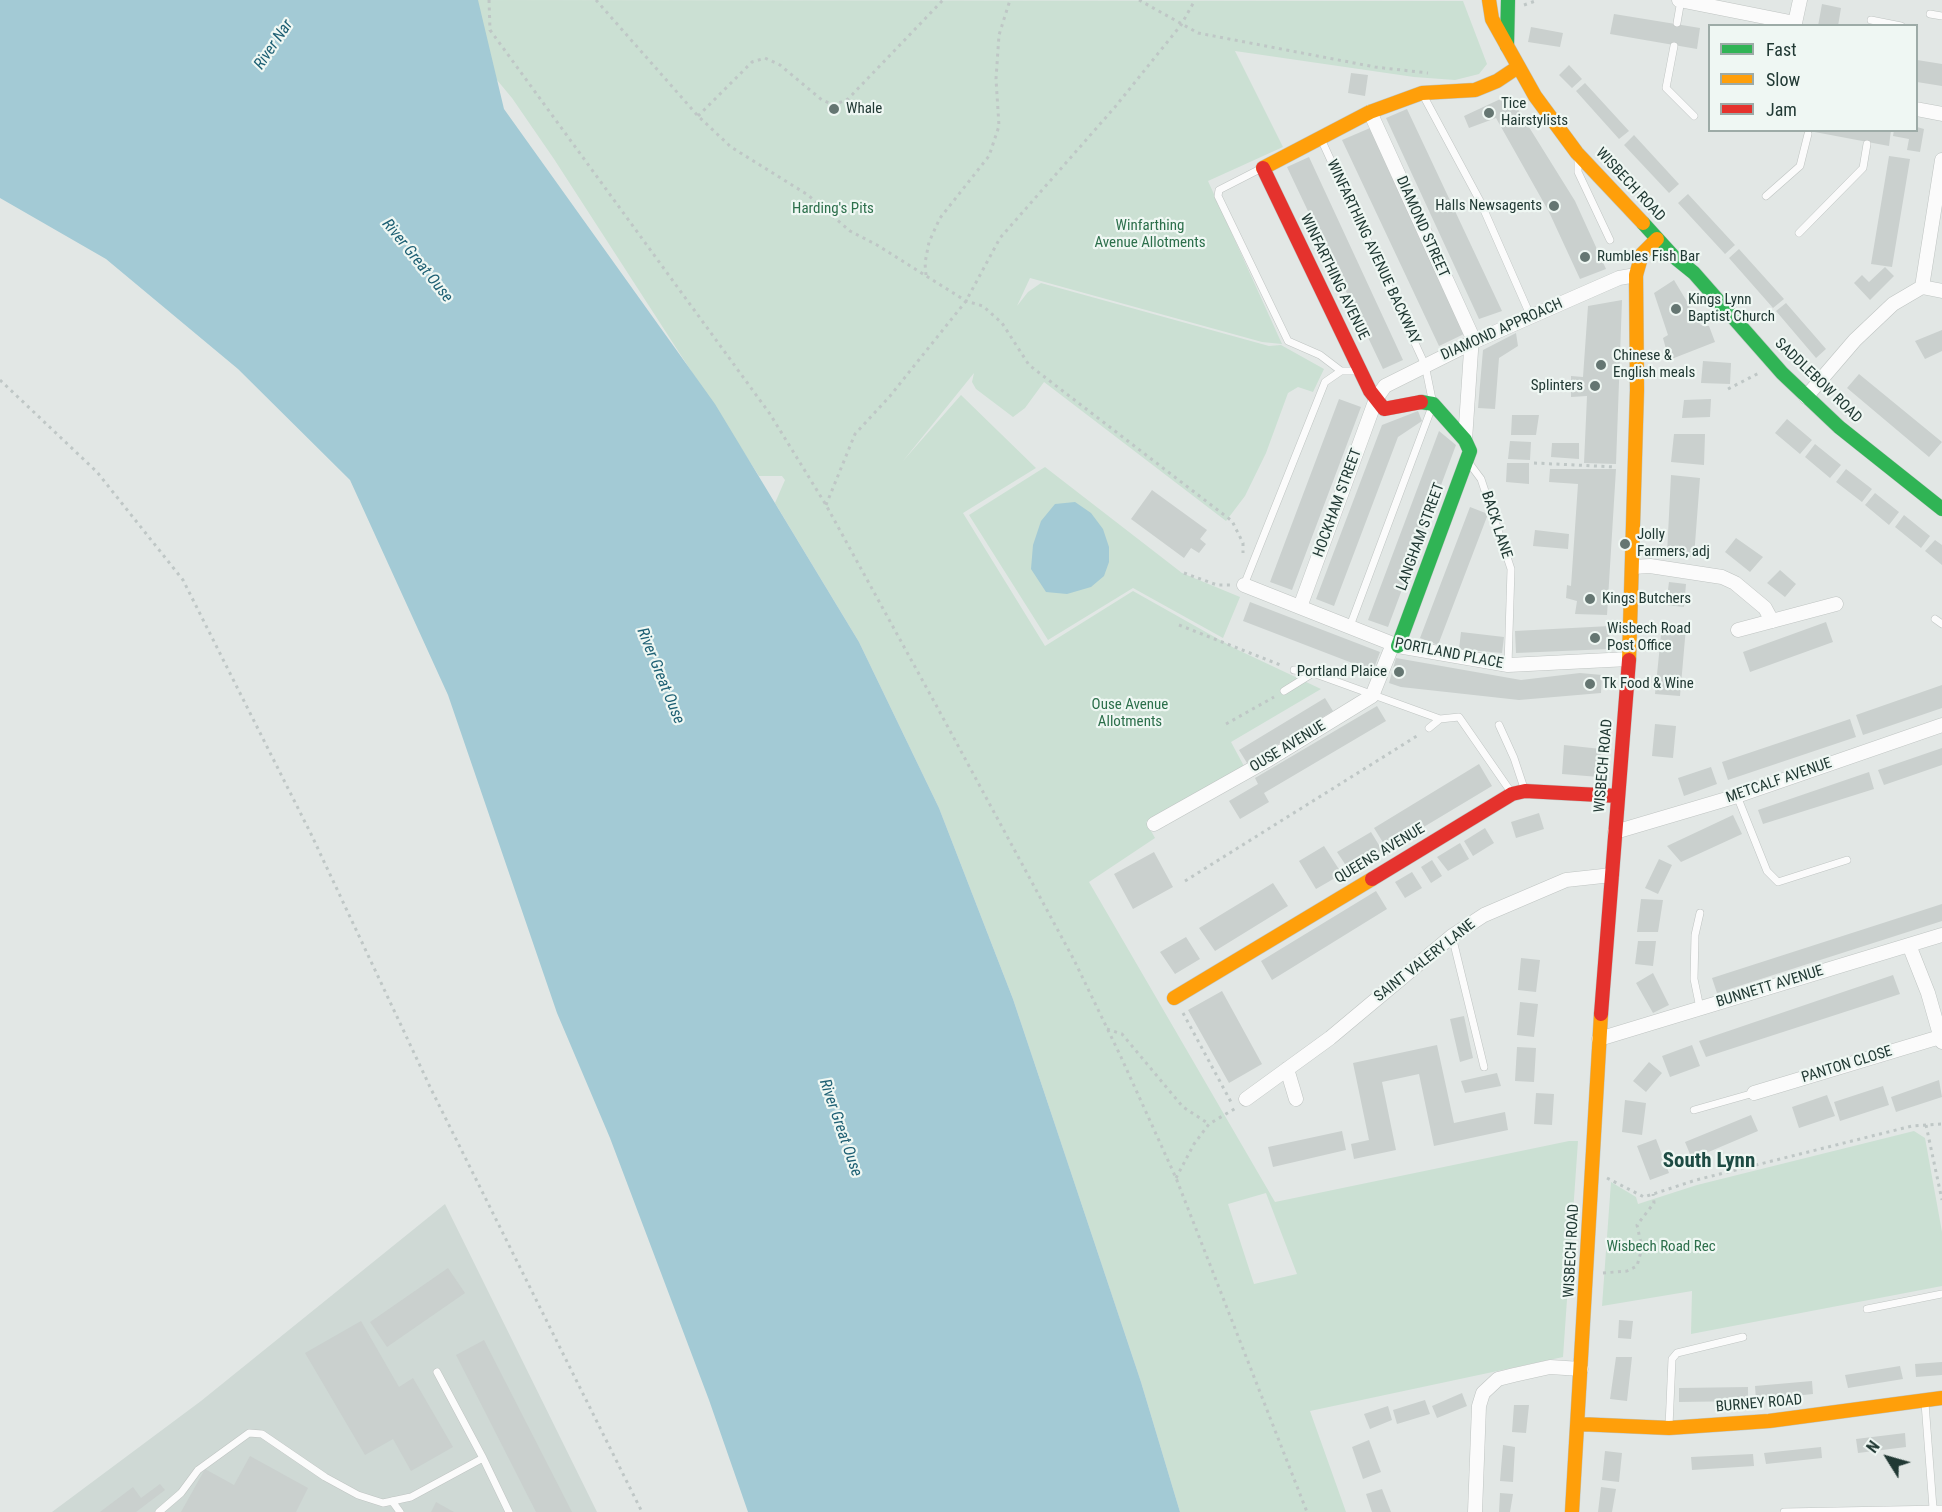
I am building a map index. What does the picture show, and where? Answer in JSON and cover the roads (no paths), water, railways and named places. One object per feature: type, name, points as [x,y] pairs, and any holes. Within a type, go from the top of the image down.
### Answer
[{"type":"street","name":"WISBECH ROAD","points":[[1489,0],[1492,19],[1534,96],[1577,153],[1638,215],[1657,239],[1642,254],[1636,275],[1637,390],[1629,659],[1599,1039],[1572,1512]]},
{"type":"street","name":"WISBECH ROAD","points":[[1507,46],[1508,0]]},
{"type":"street","points":[[1680,0],[1795,24],[1800,0]]},
{"type":"street","points":[[1263,168],[1370,112],[1422,93],[1475,90],[1497,81],[1518,67]]},
{"type":"street","points":[[1918,109],[1942,114]]},
{"type":"street","name":"DIAMOND STREET","points":[[1370,112],[1473,342]]},
{"type":"street","points":[[1922,287],[1942,160]]},
{"type":"street","name":"WINFARTHING AVENUE","points":[[1263,168],[1376,399]]},
{"type":"street","name":"SADDLEBOW ROAD","points":[[1657,239],[1694,273],[1806,397],[1853,439],[1942,509]]},
{"type":"street","name":"DIAMOND APPROACH","points":[[1376,399],[1385,386],[1473,342],[1619,278],[1636,275]]},
{"type":"street","points":[[1806,397],[1876,318],[1893,304],[1922,287],[1942,291]]},
{"type":"street","points":[[1465,440],[1473,342]]},
{"type":"street","points":[[1376,399],[1384,410],[1420,402],[1433,404],[1465,440]]},
{"type":"street","name":"HOCKHAM STREET","points":[[1300,607],[1376,399]]},
{"type":"street","name":"LANGHAM STREET","points":[[1396,645],[1467,461],[1470,452],[1465,440]]},
{"type":"street","points":[[1633,567],[1650,566],[1722,577],[1735,582],[1765,608],[1772,621]]},
{"type":"street","name":"PORTLAND PLACE","points":[[1244,585],[1396,645],[1508,665],[1629,659]]},
{"type":"street","points":[[1738,630],[1836,604]]},
{"type":"street","points":[[1372,696],[1396,645]]},
{"type":"street","name":"OUSE AVENUE","points":[[1154,824],[1266,761],[1372,696]]},
{"type":"street","name":"METCALF AVENUE","points":[[1615,832],[1737,796],[1942,725]]},
{"type":"street","points":[[1518,792],[1601,793],[1618,796]]},
{"type":"street","name":"QUEENS AVENUE","points":[[1174,998],[1518,792]]},
{"type":"street","name":"SAINT VALERY LANE","points":[[1246,1100],[1330,1038],[1452,936],[1484,915],[1566,880],[1612,875]]},
{"type":"street","name":"BUNNETT AVENUE","points":[[1599,1039],[1942,935]]},
{"type":"street","name":"PANTON CLOSE","points":[[1754,1093],[1941,1039],[1928,993],[1909,945]]},
{"type":"street","points":[[1287,1069],[1296,1099]]},
{"type":"street","points":[[1475,1512],[1479,1406],[1483,1393],[1498,1379],[1514,1375],[1550,1367],[1581,1369]]},
{"type":"street","name":"BURNEY ROAD","points":[[1578,1424],[1669,1428],[1769,1421],[1942,1398]]},
{"type":"lane","points":[[1677,23],[1680,0]]},
{"type":"lane","points":[[1930,14],[1942,16]]},
{"type":"lane","points":[[1871,20],[1893,24]]},
{"type":"lane","points":[[1674,46],[1666,88],[1694,116]]},
{"type":"lane","points":[[1422,93],[1480,201],[1531,316]]},
{"type":"lane","points":[[1766,196],[1800,166],[1808,134]]},
{"type":"lane","name":"WINFARTHING AVENUE BACKWAY","points":[[1321,139],[1425,365],[1433,404]]},
{"type":"lane","points":[[1799,233],[1863,168],[1867,144]]},
{"type":"lane","points":[[1577,153],[1578,172],[1610,240]]},
{"type":"lane","points":[[1263,168],[1219,190],[1218,196],[1288,341],[1320,355],[1341,371]]},
{"type":"lane","points":[[1244,585],[1325,382],[1341,371],[1361,371]]},
{"type":"lane","points":[[1350,626],[1433,404]]},
{"type":"lane","name":"BACK LANE","points":[[1467,461],[1481,479],[1511,569],[1508,665]]},
{"type":"lane","points":[[1935,618],[1942,624]]},
{"type":"lane","points":[[1294,670],[1312,673],[1440,719],[1459,717],[1518,792]]},
{"type":"lane","points":[[1284,691],[1312,673]]},
{"type":"lane","points":[[1430,728],[1440,719]]},
{"type":"lane","points":[[1499,724],[1514,758],[1518,792]]},
{"type":"lane","points":[[1737,796],[1767,871],[1778,882],[1847,860]]},
{"type":"lane","points":[[1700,913],[1695,935],[1694,979],[1700,1008]]},
{"type":"lane","points":[[1452,936],[1484,1067]]},
{"type":"lane","points":[[1694,1110],[1754,1093]]},
{"type":"lane","points":[[1867,1309],[1942,1294]]},
{"type":"lane","points":[[1669,1428],[1672,1359],[1677,1353],[1743,1336]]},
{"type":"lane","points":[[437,1372],[509,1512]]},
{"type":"lane","points":[[1925,1401],[1933,1508]]},
{"type":"lane","points":[[159,1512],[181,1493],[198,1470],[249,1433],[262,1434],[325,1477],[358,1495],[383,1503],[411,1497],[483,1458]]},
{"type":"lane","points":[[392,1501],[400,1512]]},
{"type":"lane","points":[[1784,1512],[1942,1509]]},
{"type":"water","points":[[0,0],[478,0],[504,109],[715,404],[859,642],[939,808],[1013,999],[1141,1382],[1180,1512],[748,1512],[709,1400],[610,1138],[557,1013],[448,695],[350,480],[238,369],[106,259],[0,198]]},
{"type":"water","points":[[1075,502],[1091,513],[1103,529],[1109,547],[1109,562],[1104,576],[1091,587],[1067,594],[1046,592],[1031,569],[1033,545],[1041,521],[1055,504]]},
{"type":"place","name":"Whale","points":[[834,109]]},
{"type":"place","name":"Tice Hairstylists","points":[[1489,113]]},
{"type":"place","name":"Halls Newsagents","points":[[1554,206]]},
{"type":"place","name":"Rumbles Fish Bar","points":[[1585,257]]},
{"type":"place","name":"Kings Lynn Baptist Church","points":[[1676,309]]},
{"type":"place","name":"Chinese & English meals","points":[[1601,365]]},
{"type":"place","name":"Splinters","points":[[1595,386]]},
{"type":"place","name":"Jolly Farmers, adj","points":[[1625,544]]},
{"type":"place","name":"Kings Butchers","points":[[1590,599]]},
{"type":"place","name":"Wisbech Road Post Office","points":[[1595,638]]},
{"type":"place","name":"Portland Plaice","points":[[1399,672]]},
{"type":"place","name":"Tk Food & Wine","points":[[1590,684]]},
{"type":"district","name":"South Lynn","points":[[1709,1162]]},
{"type":"water label","name":"River Nar","points":[[274,45]]},
{"type":"water label","name":"River Great Ouse","points":[[417,261]]},
{"type":"water label","name":"River Great Ouse","points":[[660,676]]},
{"type":"water label","name":"River Great Ouse","points":[[840,1128]]},
{"type":"park label","name":"Harding's Pits","points":[[833,209]]},
{"type":"park label","name":"Winfarthing Avenue Allotments","points":[[1150,234]]},
{"type":"park label","name":"Ouse Avenue Allotments","points":[[1130,714]]},
{"type":"park label","name":"Wisbech Road Rec","points":[[1661,1247]]}]
